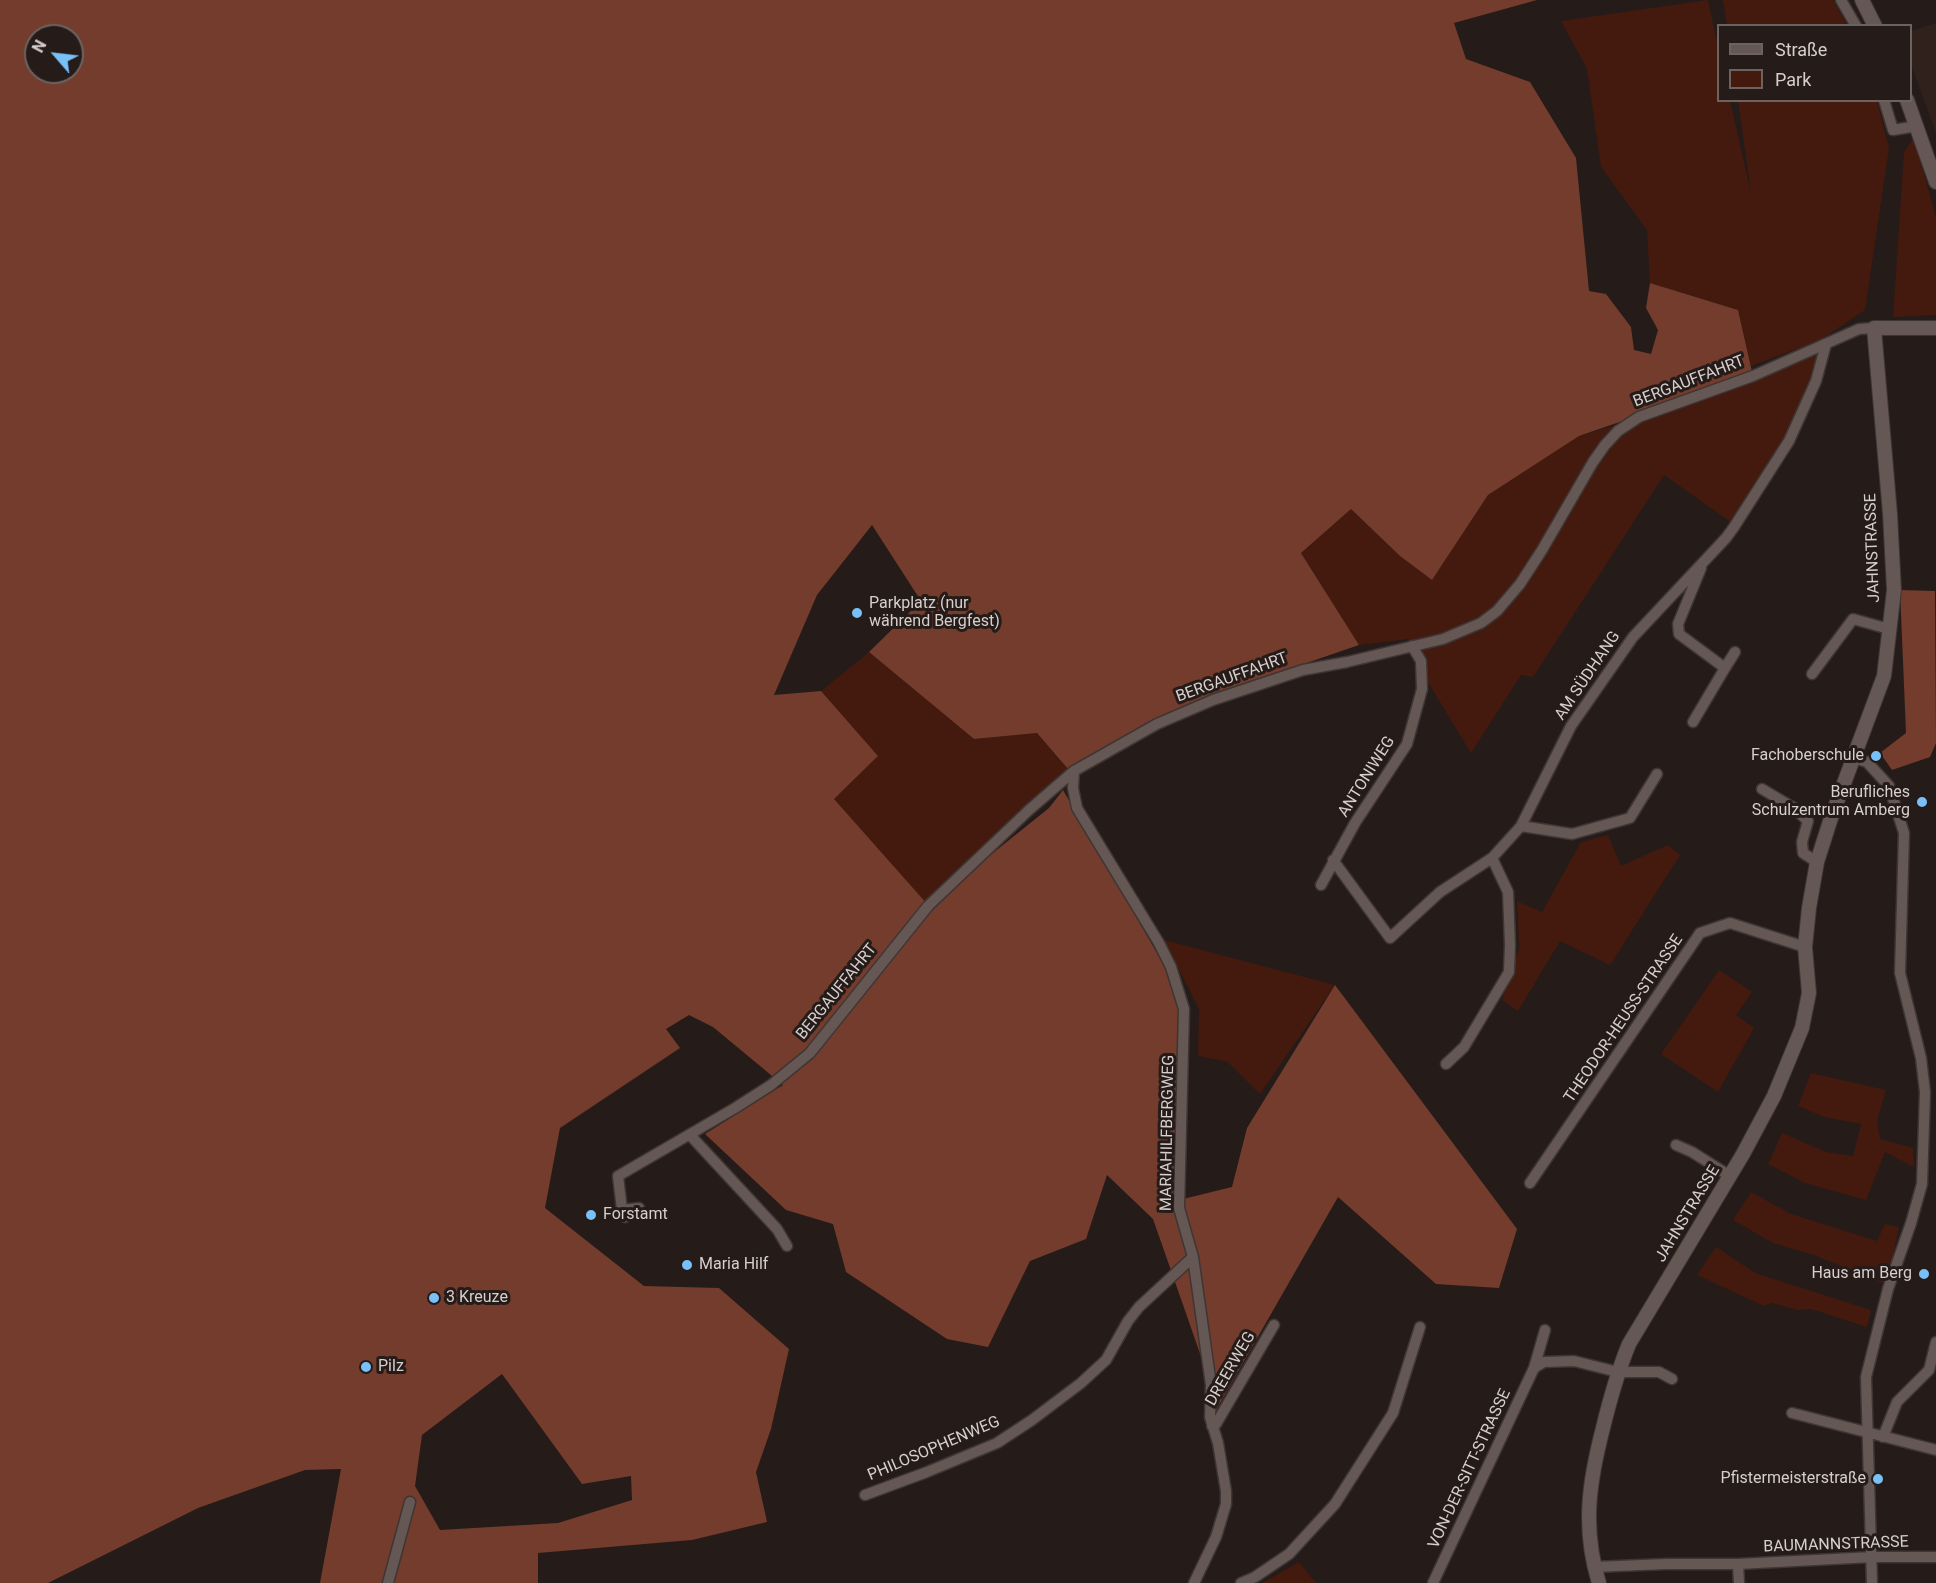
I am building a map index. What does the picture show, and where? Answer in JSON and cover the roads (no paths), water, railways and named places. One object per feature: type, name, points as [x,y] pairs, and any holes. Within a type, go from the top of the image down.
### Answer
[{"type":"street","points":[[1841,0],[1855,24]]},
{"type":"street","points":[[1862,0],[1874,24]]},
{"type":"street","points":[[1885,102],[1893,130],[1917,126]]},
{"type":"street","points":[[1908,102],[1936,182]]},
{"type":"street","name":"JAHNSTRASSE","points":[[1599,1583],[1594,1567],[1588,1527],[1592,1471],[1618,1372],[1635,1334],[1730,1176],[1774,1096],[1802,1028],[1809,993],[1805,947],[1817,862],[1884,676],[1894,590],[1891,525],[1874,328]]},
{"type":"street","name":"BERGAUFFAHRT","points":[[639,1208],[624,1213],[618,1176],[690,1136],[771,1085],[810,1053],[928,906],[1029,810],[1074,771],[1157,724],[1213,700],[1303,670],[1347,662],[1462,632],[1481,623],[1503,605],[1520,584],[1605,445],[1618,431],[1639,417],[1753,376],[1859,329],[1936,328]]},
{"type":"street","name":"AM SÜDHANG","points":[[1333,860],[1390,938],[1440,892],[1492,858],[1521,826],[1571,726],[1633,637],[1726,538],[1789,441],[1816,381],[1826,344]]},
{"type":"street","name":"AM SÜDHANG","points":[[1705,560],[1678,624],[1679,634],[1725,668]]},
{"type":"street","points":[[1812,674],[1853,619],[1889,629]]},
{"type":"street","name":"ANTONIWEG","points":[[1322,885],[1333,860],[1355,823],[1407,744],[1422,689],[1421,661],[1412,645]]},
{"type":"street","points":[[1693,722],[1735,652]]},
{"type":"street","points":[[1854,758],[1867,762],[1889,786],[1904,832],[1900,973],[1921,1058],[1925,1092],[1922,1184],[1888,1289],[1866,1377],[1872,1583]]},
{"type":"street","name":"MARIAHILFBERGWEG","points":[[1074,771],[1073,788],[1077,808],[1159,943],[1171,966],[1184,1009],[1179,1208],[1193,1257],[1211,1385],[1210,1417],[1222,1465],[1226,1504],[1210,1552],[1194,1583]]},
{"type":"street","points":[[1521,826],[1572,834],[1630,818],[1657,774]]},
{"type":"street","points":[[1762,789],[1794,808],[1808,821],[1802,842],[1803,853],[1817,862]]},
{"type":"street","points":[[1446,1064],[1464,1047],[1509,972],[1508,892],[1492,858]]},
{"type":"street","name":"THEODOR-HEUSS-STRASSE","points":[[1530,1183],[1700,933],[1730,923],[1805,947]]},
{"type":"street","points":[[690,1136],[777,1228],[787,1246]]},
{"type":"street","points":[[1676,1145],[1692,1152],[1730,1176]]},
{"type":"street","name":"PHILOSOPHENWEG","points":[[865,1495],[997,1443],[1032,1420],[1081,1383],[1106,1360],[1128,1321],[1139,1307],[1193,1257]]},
{"type":"street","name":"DREERWEG","points":[[1212,1426],[1216,1424],[1274,1325]]},
{"type":"street","points":[[1241,1583],[1255,1577],[1289,1554],[1335,1504],[1393,1413],[1420,1327]]},
{"type":"street","name":"VON-DER-SITT-STRASSE","points":[[1433,1583],[1534,1368],[1545,1330]]},
{"type":"street","points":[[1883,1437],[1897,1402],[1929,1370],[1936,1342]]},
{"type":"street","points":[[1534,1368],[1544,1362],[1574,1361],[1618,1372],[1659,1372],[1672,1379]]},
{"type":"street","points":[[1792,1413],[1936,1450]]},
{"type":"street","points":[[388,1583],[397,1557],[410,1502]]},
{"type":"street","name":"BAUMANNSTRASSE","points":[[1594,1567],[1738,1564],[1872,1557],[1936,1557]]},
{"type":"street","points":[[1738,1564],[1738,1583]]},
{"type":"place","name":"Parkplatz (nur während Bergfest)","points":[[857,613]]},
{"type":"place","name":"Fachoberschule","points":[[1876,756]]},
{"type":"place","name":"Berufliches Schulzentrum Amberg","points":[[1922,802]]},
{"type":"place","name":"Forstamt","points":[[591,1215]]},
{"type":"place","name":"Maria Hilf","points":[[687,1265]]},
{"type":"place","name":"Haus am Berg","points":[[1924,1274]]},
{"type":"place","name":"3 Kreuze","points":[[434,1298]]},
{"type":"place","name":"Pilz","points":[[366,1367]]},
{"type":"place","name":"Pfistermeisterstraße","points":[[1878,1479]]}]
